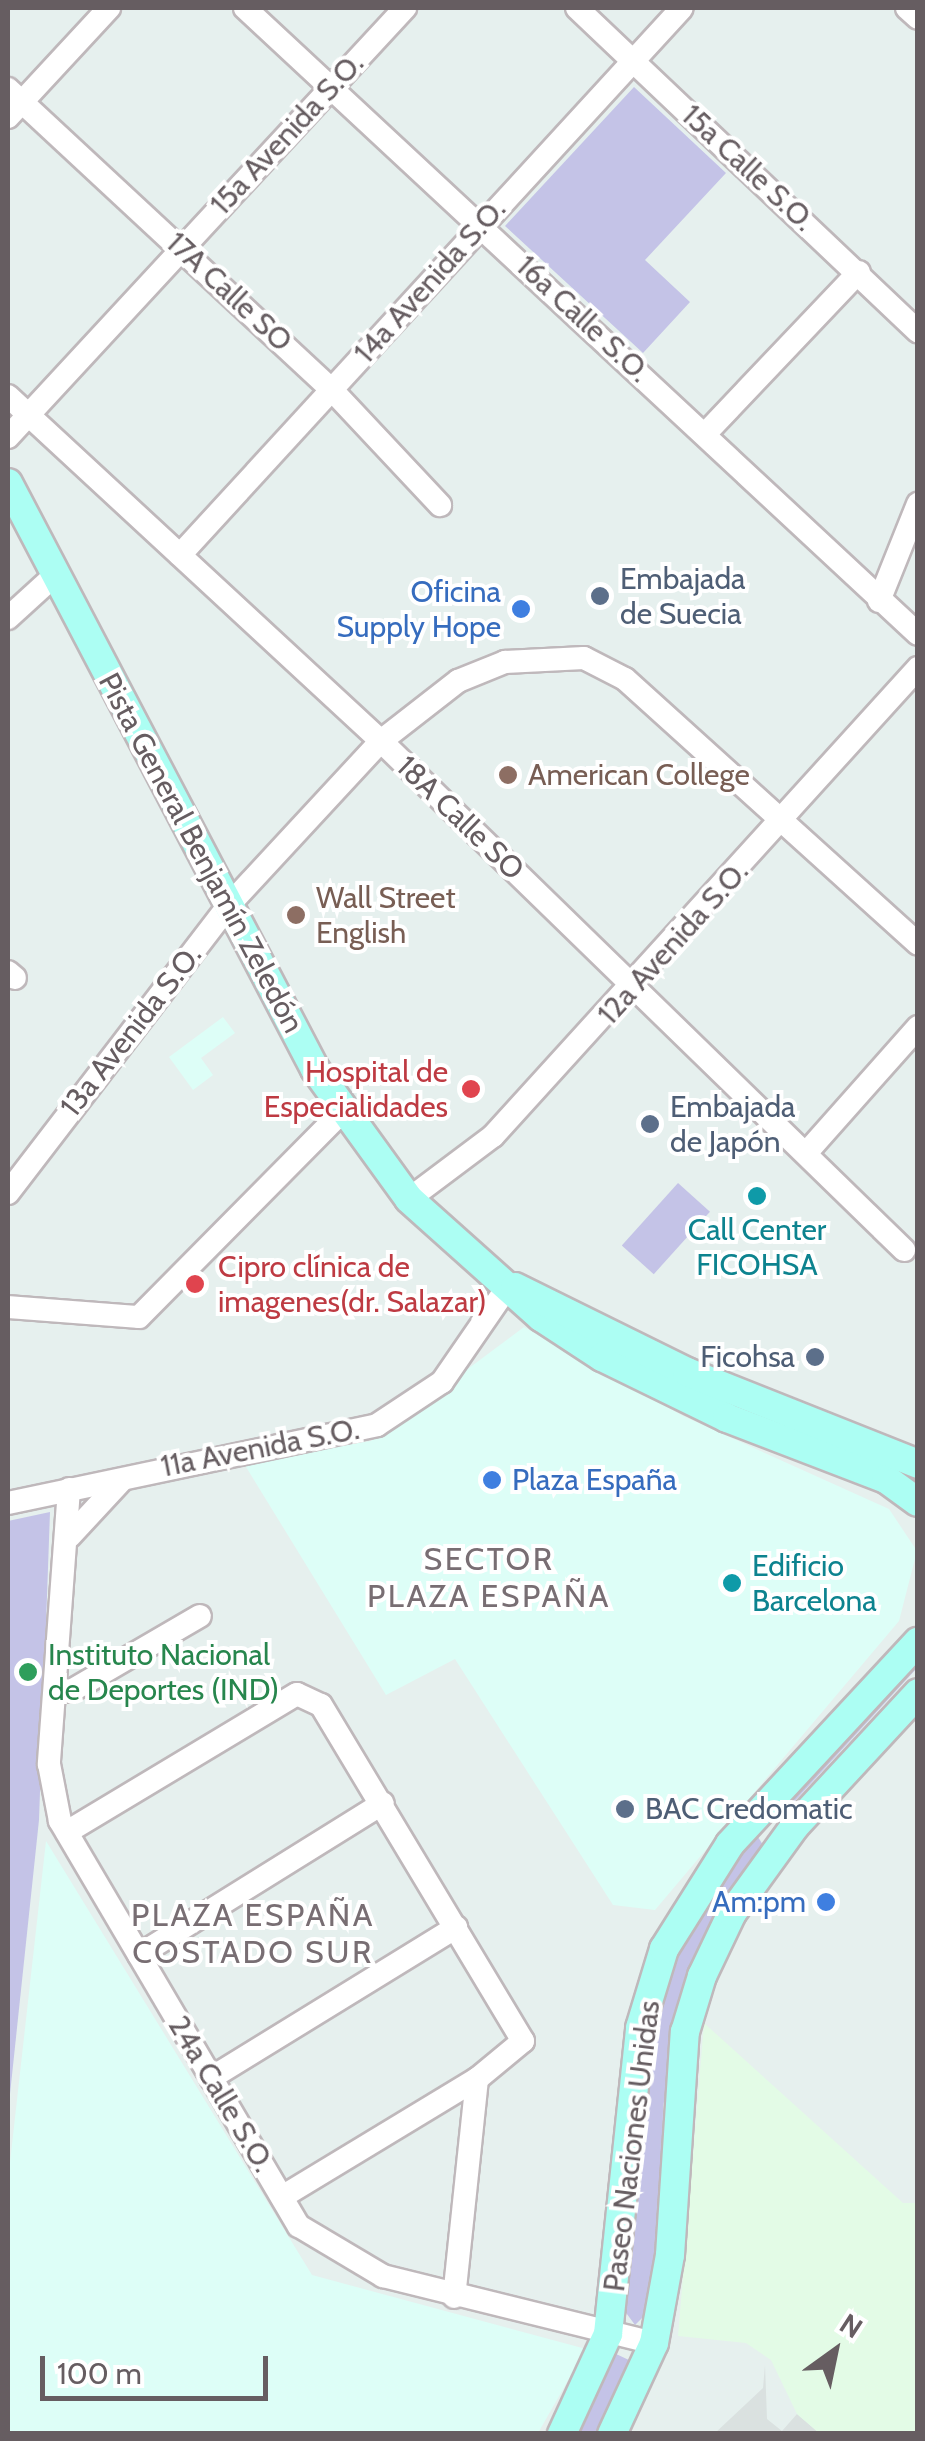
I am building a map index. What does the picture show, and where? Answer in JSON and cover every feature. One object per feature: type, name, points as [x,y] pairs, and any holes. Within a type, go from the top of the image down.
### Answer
[{"type":"main road","name":"Pista General Benjamín Zeledón","points":[[8,483],[342,1112],[409,1199],[509,1285],[616,1364],[886,1479],[918,1502]]},
{"type":"main road","name":"Pista General Benjamín Zeledón","points":[[509,1285],[687,1372],[918,1464]]},
{"type":"main road","name":"Paseo Naciones Unidas","points":[[562,2434],[608,2334],[640,2028],[664,1949],[730,1844],[918,1642]]},
{"type":"main road","name":"Paseo Naciones Unidas","points":[[612,2434],[654,2343],[670,2255],[685,2032],[702,1976],[732,1913],[795,1826],[918,1693]]},
{"type":"street","points":[[12,103],[109,8]]},
{"type":"street","name":"16a Calle S.O.","points":[[245,8],[481,223],[918,634]]},
{"type":"street","name":"15a Avenida S.O.","points":[[8,437],[405,8]]},
{"type":"street","name":"15a Calle S.O.","points":[[576,8],[918,332]]},
{"type":"street","name":"14a Avenida S.O.","points":[[180,555],[682,8]]},
{"type":"street","points":[[907,8],[918,18]]},
{"type":"street","name":"17A Calle SO","points":[[12,103],[182,247],[332,390],[440,505]]},
{"type":"street","points":[[706,434],[859,272]]},
{"type":"street","name":"18A Calle SO","points":[[8,396],[381,741],[808,1152],[904,1250]]},
{"type":"street","points":[[879,601],[918,504]]},
{"type":"street","points":[[8,618],[54,576]]},
{"type":"street","name":"13a Avenida S.O.","points":[[8,1193],[229,905],[381,741],[458,682],[505,662],[584,658],[625,679],[918,944]]},
{"type":"street","name":"12a Avenida S.O.","points":[[409,1199],[493,1136],[635,988],[918,668]]},
{"type":"street","points":[[808,1152],[918,1027]]},
{"type":"street","points":[[8,1306],[118,1322],[160,1302],[342,1112]]},
{"type":"street","name":"11a Avenida S.O.","points":[[69,1489],[376,1425],[442,1382],[509,1285]]},
{"type":"street","points":[[70,1536],[94,1501],[134,1473]]},
{"type":"street","points":[[8,1503],[69,1489]]},
{"type":"street","name":"24a Calle S.O.","points":[[69,1489],[70,1536],[50,1764],[67,1832],[282,2197],[332,2253],[454,2298],[654,2343]]},
{"type":"street","points":[[54,1689],[71,1692],[200,1616]]},
{"type":"street","points":[[67,1832],[297,1694],[321,1705],[383,1803],[522,2040],[477,2078],[282,2197]]},
{"type":"street","points":[[139,1955],[383,1803]]},
{"type":"street","points":[[212,2078],[456,1927]]},
{"type":"street","points":[[454,2298],[477,2078]]},
{"type":"shaded area","points":[[634,87],[726,173],[645,260],[690,302],[643,353],[505,226]]},
{"type":"shaded area","points":[[223,1017],[235,1033],[201,1058],[213,1075],[193,1090],[169,1057]]},
{"type":"shaded area","points":[[678,1183],[710,1212],[654,1274],[622,1245]]},
{"type":"shaded area","points":[[524,1327],[683,1416],[889,1509],[917,1551],[899,1621],[655,1910],[613,1905],[455,1659],[386,1695],[243,1462],[371,1441]]},
{"type":"shaded area","name":"Instituto Nacional de Deportes (IND)","points":[[50,1512],[39,1820],[8,2113],[8,1521]]},
{"type":"shaded area","points":[[917,1653],[917,1668],[791,1805],[790,1798]]},
{"type":"shaded area","points":[[758,1837],[763,1845],[717,1919],[678,2013],[663,2108],[662,2243],[649,2311],[635,2325],[624,2310],[649,2018],[699,1898]]},
{"type":"shaded area","points":[[46,1841],[312,2275],[586,2349],[538,2433],[8,2434],[8,2180]]},
{"type":"shaded area","points":[[704,2023],[903,2203],[917,2203],[917,2433],[819,2433],[797,2414],[771,2360],[746,2343],[678,2336]]},
{"type":"shaded area","points":[[614,2353],[631,2361],[600,2433],[569,2434]]},
{"type":"shaded area","points":[[765,2365],[767,2419],[782,2431],[797,2414],[819,2433],[714,2434],[763,2388]]},
{"type":"place","name":"Embajada de Suecia","points":[[600,596]]},
{"type":"place","name":"Oficina Supply Hope","points":[[521,609]]},
{"type":"place","name":"American College","points":[[508,775]]},
{"type":"place","name":"Wall Street English","points":[[296,915]]},
{"type":"place","name":"Hospital de Especialidades","points":[[471,1089]]},
{"type":"place","name":"Embajada de Japón","points":[[650,1124]]},
{"type":"place","name":"Call Center FICOHSA","points":[[757,1196]]},
{"type":"place","name":"Cipro clínica de imagenes(dr. Salazar)","points":[[195,1284]]},
{"type":"place","name":"Ficohsa","points":[[815,1357]]},
{"type":"place","name":"Plaza España","points":[[492,1480]]},
{"type":"place","name":"Edificio Barcelona","points":[[732,1583]]},
{"type":"place","name":"Instituto Nacional de Deportes (IND)","points":[[28,1672]]},
{"type":"place","name":"BAC Credomatic","points":[[625,1809]]},
{"type":"place","name":"Am:pm","points":[[826,1902]]},
{"type":"district","name":"SECTOR PLAZA ESPAÑA","points":[[489,1578]]},
{"type":"district","name":"PLAZA ESPAÑA COSTADO SUR","points":[[253,1934]]}]
